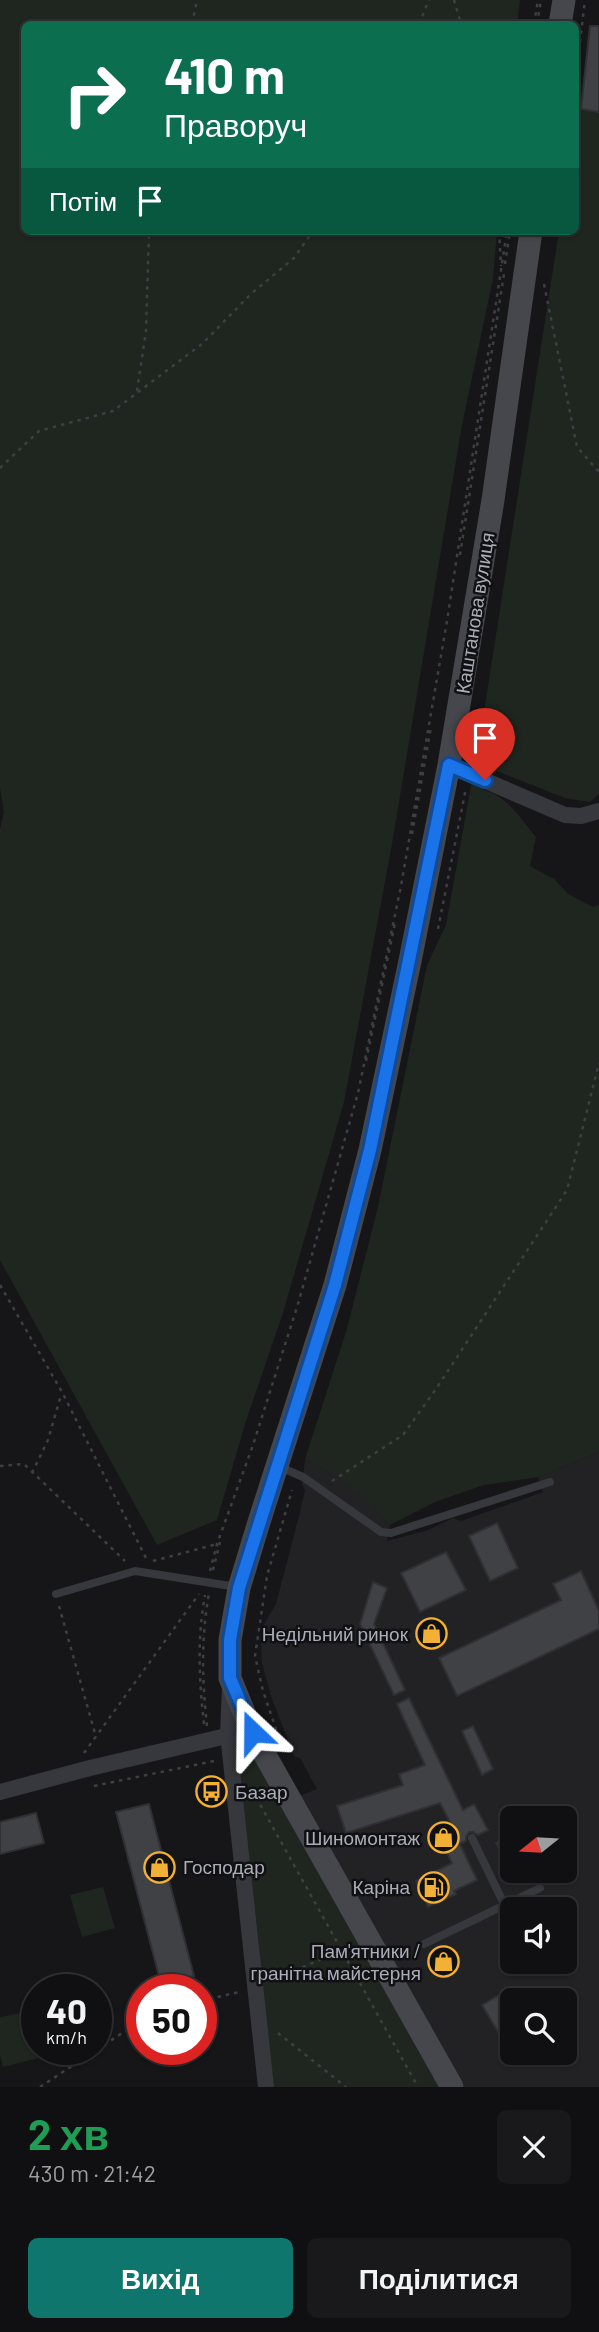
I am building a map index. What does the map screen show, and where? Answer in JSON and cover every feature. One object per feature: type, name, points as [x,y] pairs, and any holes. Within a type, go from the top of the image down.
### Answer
[{"type":"main road","points":[[560,21],[564,0]]},
{"type":"main road","name":"Каштанова вулиця","points":[[452,2087],[253,1732],[230,1678],[230,1640],[239,1588],[286,1470],[370,1150],[449,765],[493,500],[530,235]]},
{"type":"street","points":[[449,765],[565,815],[581,816],[599,811]]},
{"type":"street","points":[[230,1678],[230,1760],[266,2087]]},
{"type":"street","points":[[0,1792],[228,1734],[253,1732]]},
{"type":"lane","points":[[286,1470],[320,1489],[381,1532],[391,1533],[550,1482]]},
{"type":"lane","points":[[55,1594],[135,1571],[239,1588]]},
{"type":"lane","points":[[472,1838],[501,1897]]},
{"type":"lane","points":[[520,1897],[540,1888]]},
{"type":"lane","points":[[424,1944],[500,1906]]},
{"type":"path","points":[[193,21],[197,0]]},
{"type":"path","points":[[420,21],[429,0]]},
{"type":"path","points":[[454,0],[460,21]]},
{"type":"path","points":[[536,21],[539,0]]},
{"type":"path","points":[[579,51],[585,0]]},
{"type":"path","points":[[136,393],[145,331],[149,235]]},
{"type":"path","points":[[0,468],[39,431],[114,411],[202,344],[251,294],[294,258],[310,235]]},
{"type":"path","points":[[499,235],[501,273]]},
{"type":"path","points":[[207,1740],[199,1681],[199,1642],[209,1582],[217,1544],[253,1445],[298,1304],[358,1093],[416,800],[469,490],[507,235]]},
{"type":"path","points":[[70,1773],[209,1582],[219,1544],[300,1304],[359,1094],[418,800],[471,490],[507,235]]},
{"type":"path","points":[[542,275],[577,447],[599,472]]},
{"type":"path","points":[[320,1489],[403,1435],[567,1190],[599,1063]]},
{"type":"path","points":[[0,1285],[62,1392],[148,1562]]},
{"type":"path","points":[[32,1473],[48,1440],[62,1392]]},
{"type":"path","points":[[0,1466],[24,1465],[135,1571],[148,1562],[217,1544]]},
{"type":"path","points":[[281,1742],[263,1691],[255,1657],[286,1470]]},
{"type":"path","points":[[55,1594],[96,1737]]},
{"type":"path","points":[[94,1786],[230,1760]]},
{"type":"path","points":[[248,1783],[418,2087]]},
{"type":"path","points":[[217,1998],[255,1986],[342,1951]]},
{"type":"path","points":[[40,2087],[126,2031]]},
{"type":"path","points":[[278,2033],[346,2087]]},
{"type":"shaded area","points":[[0,0],[520,0],[517,21],[21,21],[21,235],[497,235],[493,279],[462,425],[392,844],[344,1102],[283,1313],[245,1424],[217,1520],[157,1545],[0,1260],[0,829],[4,812],[0,788]]},
{"type":"shaded area","points":[[581,109],[599,112],[599,794],[590,802],[565,798],[476,763],[558,235],[579,235]]},
{"type":"shaded area","points":[[472,780],[507,803],[536,837],[530,866],[554,879],[568,894],[593,907],[599,905],[599,1452],[538,1477],[484,1485],[435,1502],[390,1525],[351,1487],[305,1459],[346,1332],[378,1207],[427,965],[446,925]]},
{"type":"shaded area","name":"Недільний ринок","points":[[599,1452],[599,2087],[452,2087],[290,1800],[317,1789],[300,1758],[294,1756],[271,1696],[262,1663],[261,1643],[264,1624],[276,1604],[299,1516],[305,1490],[302,1485],[305,1459],[343,1479],[371,1503],[390,1525],[387,1541],[428,1530],[453,1518],[461,1521],[543,1492],[538,1477]]},
{"type":"shaded area","points":[[265,1756],[452,2087],[266,2087],[230,1760]]},
{"type":"shaded area","points":[[103,1887],[115,1928],[82,1937],[70,1895]]},
{"type":"shaded area","points":[[21,2013],[21,2062],[3,2067],[0,2055],[0,2017]]},
{"type":"building","points":[[590,26],[599,26],[599,112],[581,109]]},
{"type":"building","points":[[497,1523],[518,1568],[490,1581],[469,1536]]},
{"type":"building","points":[[446,1552],[466,1590],[420,1612],[401,1573]]},
{"type":"building","points":[[581,1571],[599,1611],[599,1629],[457,1696],[439,1658],[561,1600],[553,1584]]},
{"type":"building","points":[[373,1582],[387,1588],[374,1624],[405,1690],[394,1695],[360,1624]]},
{"type":"building","points":[[409,1698],[463,1810],[474,1804],[488,1830],[478,1835],[469,1832],[466,1841],[460,1844],[477,1880],[454,1891],[456,1894],[428,1907],[416,1881],[452,1863],[437,1833],[452,1826],[440,1803],[346,1833],[337,1806],[403,1785],[399,1774],[425,1765],[397,1704]]},
{"type":"building","points":[[473,1726],[493,1769],[482,1775],[462,1731]]},
{"type":"building","points":[[149,1804],[193,1974],[158,1974],[116,1812]]},
{"type":"building","points":[[36,1813],[44,1843],[0,1854],[0,1822]]},
{"type":"building","points":[[500,1995],[500,2035],[482,2005]]},
{"type":"place","name":"Недільний ринок","points":[[431,1634]]},
{"type":"place","name":"Базар","points":[[212,1792]]},
{"type":"place","name":"Шиномонтаж","points":[[443,1838]]},
{"type":"place","name":"Господар","points":[[160,1867]]},
{"type":"place","name":"Каріна","points":[[433,1887]]},
{"type":"place","name":"Пам'ятники / гранітна майстерня","points":[[444,1962]]},
{"type":"route","points":[[253,1732],[230,1678],[230,1640],[239,1588],[335,1285],[370,1150],[411,961],[449,765],[485,780]]}]
